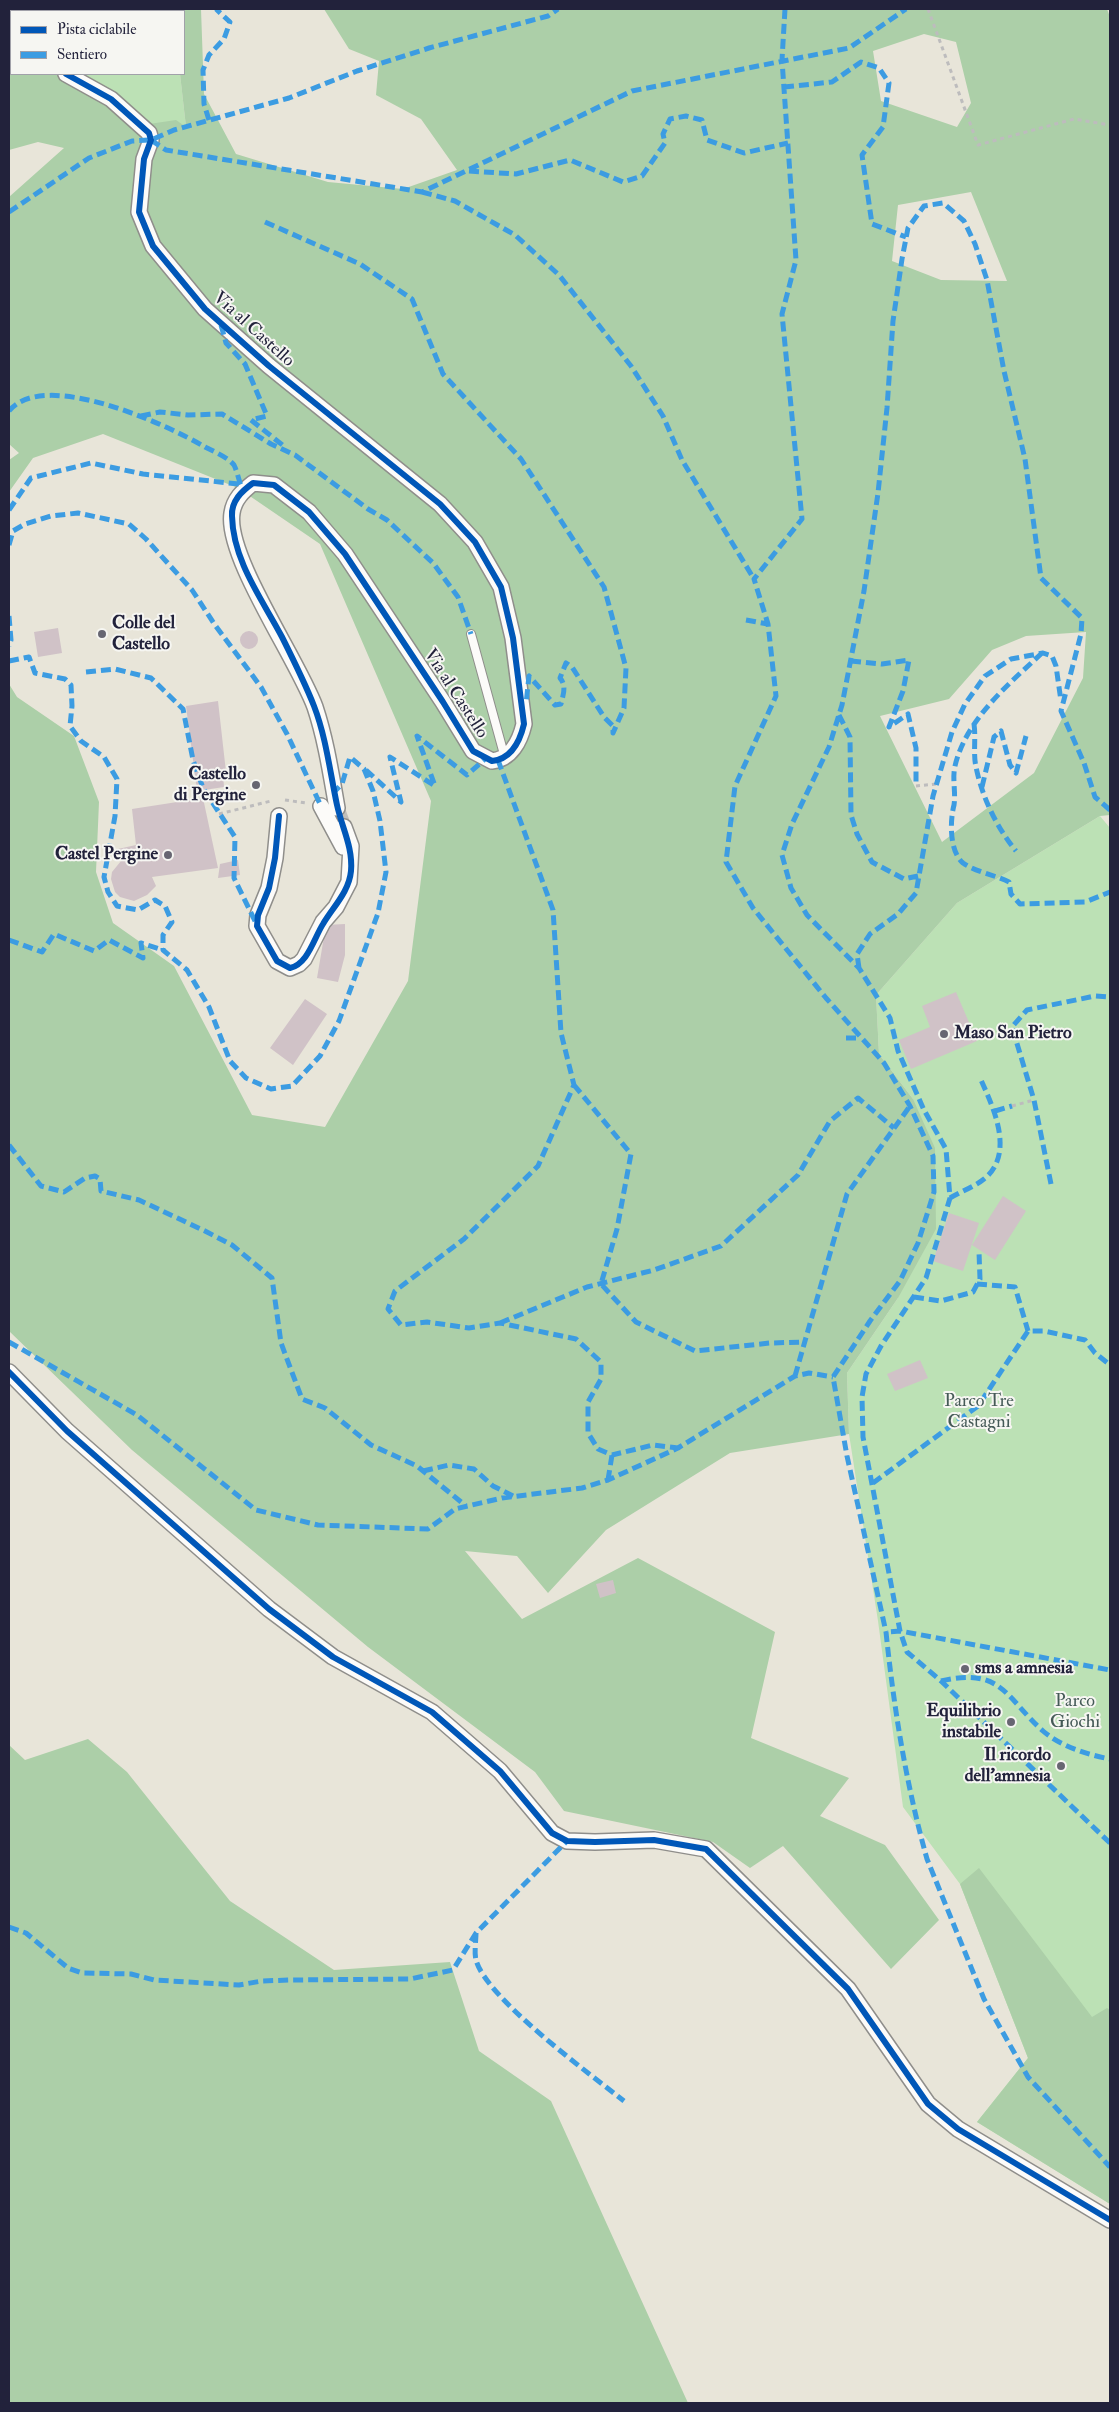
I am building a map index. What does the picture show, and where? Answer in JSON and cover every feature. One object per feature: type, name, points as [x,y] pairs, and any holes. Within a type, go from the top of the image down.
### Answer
[{"type":"street","name":"Via al Castello","points":[[68,75],[111,99],[149,132],[151,140],[144,159],[139,212],[154,246],[205,309],[269,366],[440,504],[476,542],[501,587],[513,638],[522,694],[524,724],[521,737],[505,758],[492,761],[473,751],[444,702],[345,554],[309,512],[274,485],[254,483],[243,490],[236,500],[231,514],[234,541],[252,583],[282,637],[314,706],[326,749],[338,808]]},
{"type":"street","points":[[321,806],[350,859]]},
{"type":"street","points":[[279,816],[276,858],[270,888],[258,915],[257,926],[281,964],[290,968],[304,959],[323,922],[336,907],[349,882],[351,846],[344,826]]},
{"type":"street","points":[[9,1372],[67,1431],[269,1610],[333,1657],[432,1712],[500,1771],[552,1833],[567,1841],[654,1840],[706,1849],[848,1989],[928,2104],[958,2130],[1110,2220]]},
{"type":"lane","points":[[472,634],[505,758]]},
{"type":"path","points":[[928,9],[978,146],[1074,119],[1110,125]]},
{"type":"path","points":[[916,786],[936,784]]},
{"type":"path","points":[[1012,1106],[1034,1100]]},
{"type":"green space","points":[[9,9],[172,9],[10,10],[9,37]]},
{"type":"green space","points":[[172,9],[201,9],[204,94],[236,154],[328,182],[403,189],[457,170],[421,119],[376,95],[379,61],[349,49],[324,9],[1107,9],[1110,17],[1110,815],[1100,816],[957,903],[876,995],[879,1054],[913,1099],[935,1148],[936,1229],[898,1298],[847,1373],[849,1434],[730,1453],[606,1530],[548,1593],[517,1556],[465,1551],[522,1619],[638,1558],[775,1632],[751,1738],[849,1778],[820,1816],[885,1845],[939,1920],[891,1969],[783,1846],[750,1868],[713,1842],[564,1811],[535,1772],[368,1647],[132,1450],[9,1331],[9,684],[17,697],[74,736],[99,802],[96,872],[113,923],[174,966],[252,1115],[325,1127],[408,981],[431,801],[320,544],[238,488],[103,434],[33,458],[9,492],[9,460],[19,453],[9,444],[9,197],[64,148],[38,142],[9,150],[9,37],[10,75],[74,75],[149,124],[176,120],[186,127],[180,75],[185,75],[185,10]],"holes":[[[924,34],[956,42],[971,103],[957,127],[881,101],[873,51]],[[971,192],[1007,281],[941,280],[892,261],[898,205]],[[1086,632],[1083,678],[1034,773],[942,842],[880,716],[949,699],[992,650],[1026,636]]]},
{"type":"green space","points":[[74,75],[180,75],[186,127],[149,124]]},
{"type":"green space","name":"Parco Tre Castagni","points":[[1100,816],[1110,828],[1110,2204],[977,2122],[1028,2058],[960,1884],[903,1807],[878,1621],[849,1434],[847,1373],[898,1298],[913,1099],[879,1054],[876,995],[957,903]]},
{"type":"green space","points":[[88,1739],[127,1772],[230,1901],[334,1970],[450,1962],[479,2051],[551,2101],[688,2403],[9,2403],[9,1745],[25,1760]]},
{"type":"green space","points":[[979,1868],[1092,2017],[1107,2008],[1110,2010],[1110,2204],[977,2122],[1028,2058],[960,1884]]},
{"type":"building","points":[[58,628],[62,653],[38,657],[34,632]]},
{"type":"building","points":[[249,631],[257,636],[258,640],[253,648],[249,649],[241,644],[240,640],[245,632]]},
{"type":"building","points":[[218,701],[226,772],[223,773],[224,787],[197,791],[186,706]]},
{"type":"building","name":"Castel Pergine","points":[[203,798],[218,868],[152,877],[156,886],[147,895],[134,901],[120,897],[115,892],[111,879],[112,872],[121,861],[118,849],[136,845],[132,809]]},
{"type":"building","points":[[343,806],[349,822],[335,830],[328,811]]},
{"type":"building","points":[[238,860],[240,875],[218,878],[220,864]]},
{"type":"building","points":[[345,924],[345,955],[338,982],[317,978],[326,925]]},
{"type":"building","name":"Maso San Pietro","points":[[956,992],[977,1041],[911,1069],[899,1040],[930,1027],[922,1006]]},
{"type":"building","points":[[305,999],[327,1014],[293,1065],[270,1048]]},
{"type":"building","points":[[1003,1196],[1026,1211],[995,1260],[972,1245]]},
{"type":"building","points":[[949,1213],[979,1223],[963,1271],[933,1261]]},
{"type":"building","points":[[920,1360],[928,1378],[895,1391],[887,1374]]},
{"type":"building","points":[[613,1580],[616,1593],[600,1598],[596,1584]]},
{"type":"tunnel","points":[[337,808],[344,827]]},
{"type":"marked path","points":[[209,120],[204,104],[203,70],[209,55],[224,39],[230,22],[216,9]]},
{"type":"marked path","points":[[9,212],[89,158],[132,141],[151,140],[174,130],[289,98],[357,71],[429,48],[548,16],[558,9]]},
{"type":"marked path","points":[[785,9],[782,60],[796,260],[782,314],[802,519],[754,579],[768,624],[776,696],[735,786],[726,862],[753,908],[826,998],[884,1063],[910,1106],[933,1156],[934,1192],[918,1243],[900,1281],[870,1321],[833,1377],[847,1456],[886,1632]]},
{"type":"marked path","points":[[151,140],[166,150],[422,192],[632,91],[849,48],[906,9]]},
{"type":"marked path","points":[[784,87],[832,82],[861,62],[879,68],[889,83],[883,127],[862,155],[872,224],[906,237]]},
{"type":"marked path","points":[[469,171],[516,174],[570,160],[623,182],[642,176],[665,143],[663,134],[670,119],[686,116],[702,120],[707,140],[744,153],[788,143]]},
{"type":"marked path","points":[[422,192],[455,201],[515,235],[559,275],[631,366],[663,416],[682,460],[754,579]]},
{"type":"marked path","points":[[1110,810],[1095,797],[1084,763],[1061,711],[1081,634],[1082,618],[1041,578],[1025,459],[1004,371],[987,280],[975,244],[964,221],[943,203],[924,206],[908,228],[902,259],[893,321],[887,408],[878,493],[864,591],[842,705],[829,747],[792,824],[782,855],[791,888],[807,915],[859,968],[890,1018],[898,1051],[924,1110],[946,1149],[950,1198],[926,1278],[881,1346],[866,1374],[862,1397],[863,1437],[900,1631],[1110,1670]]},
{"type":"marked path","points":[[265,222],[360,264],[412,299],[443,374],[521,459],[604,587],[626,668],[624,708],[613,733],[613,726],[604,717],[572,667],[566,663],[560,678],[564,687],[561,704],[555,705],[529,676],[526,704]]},
{"type":"marked path","points":[[221,325],[226,343],[245,364],[267,416],[251,420],[285,447]]},
{"type":"marked path","points":[[9,411],[26,399],[49,395],[77,398],[136,415],[164,426],[221,455],[234,465],[243,490]]},
{"type":"marked path","points":[[141,416],[160,412],[188,415],[222,414],[271,444],[295,455],[368,509],[387,520],[433,563],[458,597],[471,634]]},
{"type":"marked path","points":[[9,510],[31,478],[91,463],[143,474],[239,484]]},
{"type":"marked path","points":[[9,545],[13,531],[25,524],[51,516],[78,513],[129,524],[146,539],[192,590],[215,625],[261,687],[287,734],[321,806]]},
{"type":"marked path","points":[[9,616],[11,640],[9,646]]},
{"type":"marked path","points":[[746,620],[768,624]]},
{"type":"marked path","points":[[1042,653],[990,704],[969,733],[961,749],[954,771],[954,800],[951,827],[955,851],[963,863],[1009,882],[1011,894],[1020,904],[1085,902],[1110,892]]},
{"type":"marked path","points":[[859,968],[857,954],[870,934],[898,914],[916,893],[933,796],[952,732],[965,704],[985,676],[1011,659],[1043,653],[1052,656],[1056,666],[1061,701]]},
{"type":"marked path","points":[[9,661],[29,657],[35,673],[65,679],[71,685],[72,706],[70,726],[81,741],[104,757],[117,779],[115,816],[104,877],[108,892],[117,906],[138,910],[155,900],[165,906],[172,922],[163,935],[163,950],[187,970],[209,1007],[230,1061],[246,1078],[271,1089],[292,1086],[320,1056],[339,1021],[378,913],[386,872],[380,821],[373,791],[364,769],[350,757],[342,784],[334,792]]},
{"type":"marked path","points":[[851,661],[882,664],[909,660],[903,691],[889,727],[908,714],[916,748],[916,786]]},
{"type":"marked path","points":[[86,672],[115,669],[151,678],[183,709],[193,760],[203,788],[235,837],[234,878],[256,923]]},
{"type":"marked path","points":[[839,715],[850,737],[851,815],[857,834],[872,862],[904,879],[918,876]]},
{"type":"marked path","points":[[974,724],[975,762],[982,790],[997,822],[1016,851]]},
{"type":"marked path","points":[[982,787],[994,737],[1001,731],[1010,765],[1016,773],[1026,736]]},
{"type":"marked path","points":[[366,770],[401,802],[390,757],[435,786],[417,736],[467,775],[485,759]]},
{"type":"marked path","points":[[498,760],[553,910],[561,1033],[574,1085],[538,1166],[464,1239],[395,1291],[388,1309],[401,1325],[427,1322],[469,1328],[500,1323],[576,1339],[601,1362],[601,1379],[588,1402],[588,1433],[598,1449],[612,1455],[653,1445],[678,1448]]},
{"type":"marked path","points":[[9,940],[42,952],[54,934],[94,951],[109,940],[143,958],[141,943],[163,950]]},
{"type":"marked path","points":[[1051,1184],[1034,1100],[1012,1027],[1027,1010],[1095,996],[1110,997]]},
{"type":"marked path","points":[[846,1038],[861,1038]]},
{"type":"marked path","points":[[950,1198],[984,1179],[993,1169],[998,1157],[1000,1144],[996,1117],[981,1080]]},
{"type":"marked path","points":[[574,1085],[631,1154],[617,1229],[601,1284],[636,1322],[695,1351],[770,1343],[804,1342]]},
{"type":"marked path","points":[[500,1323],[587,1287],[654,1270],[721,1246],[798,1175],[830,1121],[858,1098],[894,1128]]},
{"type":"marked path","points":[[795,1376],[847,1194],[910,1106]]},
{"type":"marked path","points":[[995,1111],[1012,1106]]},
{"type":"marked path","points":[[9,1145],[41,1186],[64,1192],[85,1178],[95,1176],[100,1179],[101,1191],[139,1200],[232,1245],[272,1278],[281,1343],[302,1399],[325,1408],[371,1445],[417,1466],[466,1506]]},
{"type":"marked path","points":[[914,1297],[941,1301],[973,1292],[980,1279],[979,1252]]},
{"type":"marked path","points":[[977,1284],[1015,1287],[1028,1331]]},
{"type":"marked path","points":[[873,1483],[978,1406],[1028,1331],[1044,1331],[1085,1340],[1095,1353],[1110,1365]]},
{"type":"marked path","points":[[9,1342],[137,1415],[256,1510],[318,1525],[428,1529],[455,1509],[502,1498],[582,1488],[608,1480],[678,1448],[795,1376],[809,1373],[833,1377]]},
{"type":"marked path","points":[[608,1480],[612,1455]]},
{"type":"marked path","points":[[423,1471],[449,1465],[474,1469],[493,1486],[513,1496]]},
{"type":"marked path","points":[[1110,1843],[941,1681],[907,1652],[900,1631],[886,1632],[902,1746],[913,1803],[927,1859],[984,1999],[1028,2077],[1110,2167]]},
{"type":"marked path","points":[[941,1681],[977,1678],[990,1682],[1001,1688],[1030,1719],[1050,1736],[1075,1749],[1110,1759]]},
{"type":"marked path","points":[[9,1927],[26,1933],[68,1968],[82,1973],[131,1974],[154,1980],[239,1985],[262,1981],[410,1979],[453,1970],[476,1933],[567,1841]]},
{"type":"marked path","points":[[476,1933],[476,1960],[484,1976],[499,1994],[541,2035],[624,2101]]},
{"type":"cycle path","points":[[68,75],[111,99],[149,133],[151,140],[144,159],[139,212],[153,246],[205,309],[269,366],[440,504],[475,542],[501,587],[513,638],[524,724],[514,748],[499,760],[492,761],[473,751],[443,702],[345,554],[309,512],[274,485],[253,483],[241,493],[235,501],[232,511],[237,549],[250,579],[282,637],[314,706],[322,730],[351,862],[350,879],[344,893],[323,924],[306,956],[296,966],[290,968],[277,961],[257,926],[258,915],[269,888],[275,858],[279,816]]},
{"type":"cycle path","points":[[9,1372],[67,1431],[269,1609],[333,1657],[432,1712],[500,1771],[552,1833],[567,1841],[654,1840],[706,1849],[848,1989],[928,2104],[958,2129],[1110,2220]]},
{"type":"place","name":"Colle del Castello","points":[[102,634]]},
{"type":"place","name":"Castello di Pergine","points":[[256,785]]},
{"type":"place","name":"Castel Pergine","points":[[168,855]]},
{"type":"place","name":"Maso San Pietro","points":[[944,1034]]},
{"type":"place","name":"sms a amnesia","points":[[965,1669]]},
{"type":"place","name":"Equilibrio instabile","points":[[1011,1722]]},
{"type":"place","name":"Il ricordo dell'amnesia","points":[[1061,1766]]},
{"type":"park label","name":"Parco Giochi","points":[[1075,1712]]}]
